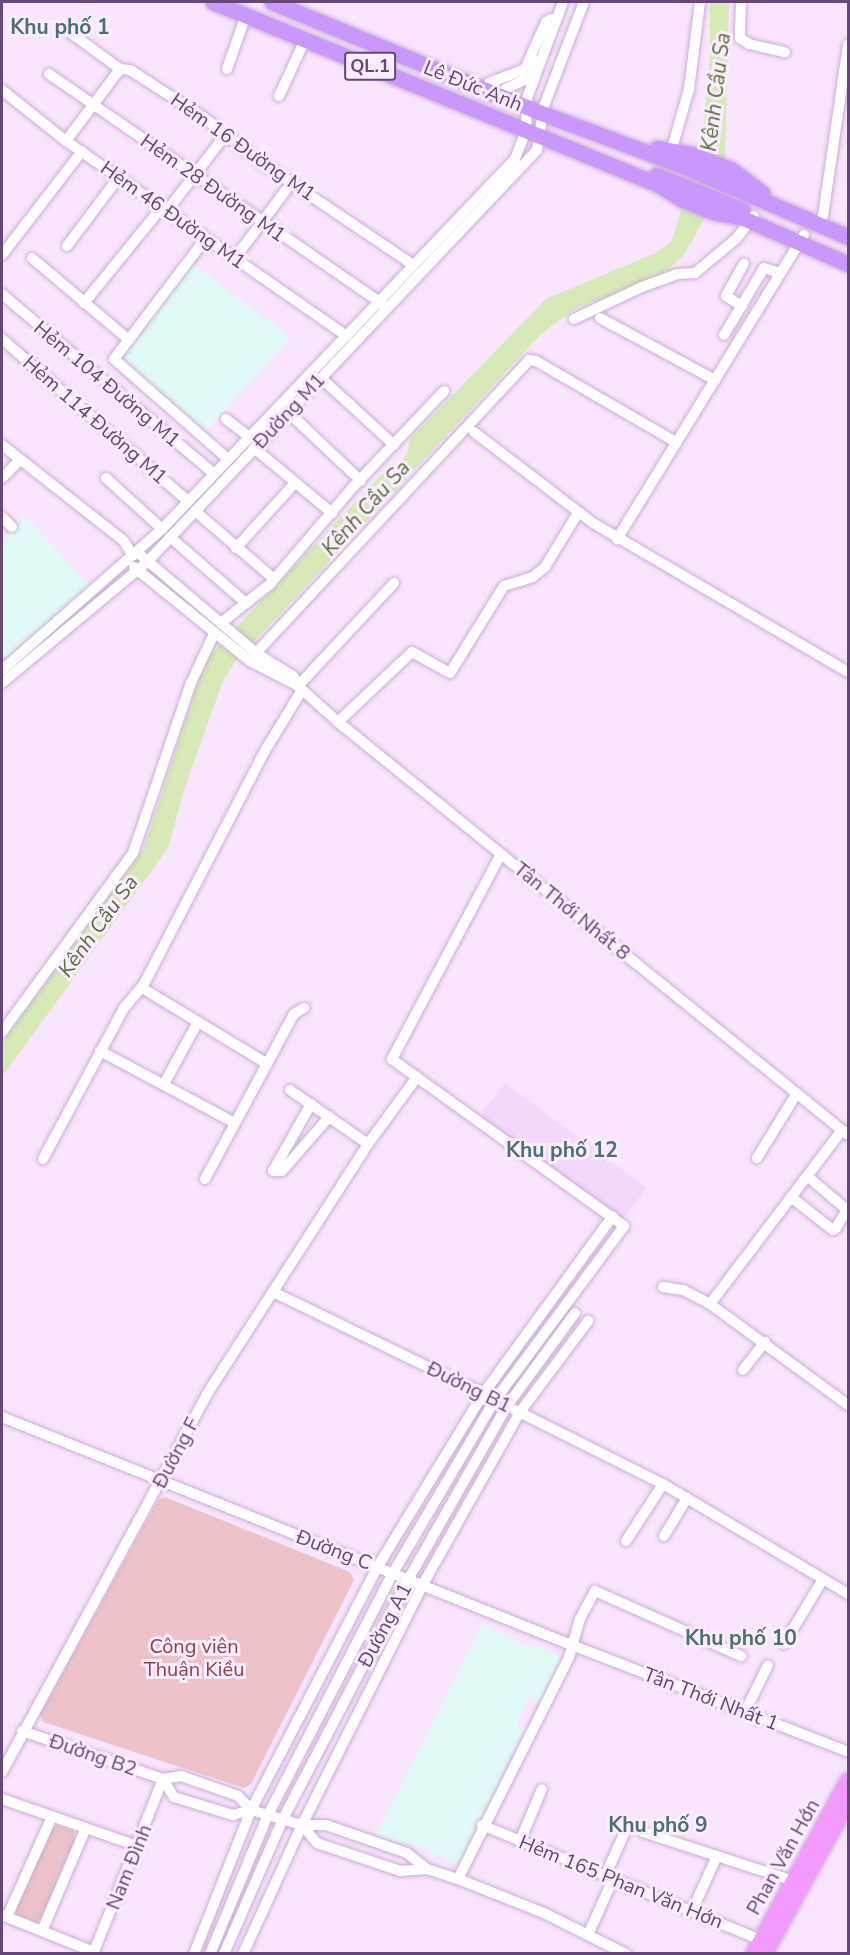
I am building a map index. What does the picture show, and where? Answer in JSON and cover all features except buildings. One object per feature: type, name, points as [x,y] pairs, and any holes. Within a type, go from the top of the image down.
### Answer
[{"type":"highway","name":"Lê Đức Anh","points":[[213,2],[305,40],[535,118],[674,158],[695,155],[732,170],[761,192],[823,216]]},
{"type":"highway","name":"Lê Đức Anh","points":[[231,2],[535,118],[681,199],[718,208]]},
{"type":"highway","name":"Lê Đức Anh","points":[[272,2],[535,118],[670,181],[718,208]]},
{"type":"highway","name":"Lê Đức Anh","points":[[289,2],[505,89],[535,118]]},
{"type":"highway","name":"QL.1","points":[[674,158],[729,186],[849,237]]},
{"type":"highway","name":"QL.1","points":[[718,208],[849,253]]},
{"type":"highway","name":"QL.1","points":[[823,216],[849,227]]},
{"type":"highway","name":"QL.1","points":[[802,238],[849,264]]},
{"type":"main road","name":"Phan Văn Hớn","points":[[763,1947],[791,1880],[849,1780]]},
{"type":"main road","name":"Phan Văn Hớn","points":[[753,1953],[763,1947],[849,1803]]},
{"type":"street","points":[[505,89],[527,76],[558,2]]},
{"type":"street","points":[[535,118],[563,2]]},
{"type":"street","points":[[535,118],[584,2]]},
{"type":"street","points":[[674,158],[689,89],[700,2]]},
{"type":"street","points":[[741,2],[740,38],[749,44],[785,52]]},
{"type":"street","points":[[227,69],[246,15]]},
{"type":"street","points":[[489,82],[525,69],[546,22],[551,19]]},
{"type":"street","name":"Hẻm 16 Đường M1","points":[[72,34],[120,69],[130,70],[226,134],[412,264]]},
{"type":"street","points":[[279,96],[305,40]]},
{"type":"street","points":[[823,216],[849,45]]},
{"type":"street","points":[[66,141],[120,69]]},
{"type":"street","name":"Hẻm 28 Đường M1","points":[[49,74],[383,304]]},
{"type":"street","name":"Hẻm 46 Đường M1","points":[[2,90],[66,141],[347,336]]},
{"type":"street","name":"Đường M1","points":[[2,670],[133,556],[195,511],[321,378],[383,304],[412,264],[515,159],[535,118]]},
{"type":"street","name":"Đường M1","points":[[2,683],[147,562],[188,501],[213,473],[347,336],[383,304],[537,150],[535,118]]},
{"type":"street","points":[[84,303],[226,134]]},
{"type":"street","points":[[2,255],[82,152]]},
{"type":"street","points":[[67,246],[119,177]]},
{"type":"street","points":[[235,258],[260,220],[292,182]]},
{"type":"street","points":[[574,318],[642,287],[678,274],[695,273],[736,239],[752,218]]},
{"type":"street","points":[[206,238],[114,359],[228,459]]},
{"type":"street","points":[[617,538],[802,238]]},
{"type":"street","points":[[32,258],[129,340]]},
{"type":"street","points":[[742,306],[726,296],[744,264]]},
{"type":"street","points":[[724,335],[764,268],[780,273]]},
{"type":"street","name":"Hẻm 104 Đường M1","points":[[2,294],[213,473]]},
{"type":"street","points":[[600,318],[715,380]]},
{"type":"street","name":"Hẻm 114 Đường M1","points":[[2,339],[188,501]]},
{"type":"street","points":[[253,657],[529,360],[536,361],[676,442]]},
{"type":"street","points":[[321,378],[394,446]]},
{"type":"street","points":[[221,623],[274,579],[444,391]]},
{"type":"street","points":[[288,412],[361,481]]},
{"type":"street","points":[[226,419],[249,437]]},
{"type":"street","points":[[474,432],[578,513],[617,538],[849,672]]},
{"type":"street","points":[[2,445],[124,541],[133,556],[137,570],[214,633],[253,657]]},
{"type":"street","points":[[254,448],[332,513]]},
{"type":"street","points":[[2,478],[20,460]]},
{"type":"street","points":[[106,478],[246,603]]},
{"type":"street","points":[[236,548],[295,483]]},
{"type":"street","points":[[195,511],[274,579]]},
{"type":"street","points":[[338,722],[412,652],[450,673],[504,586],[533,577],[545,567],[578,513]]},
{"type":"street","points":[[2,517],[12,527]]},
{"type":"street","points":[[133,556],[147,562],[221,623],[253,657]]},
{"type":"street","points":[[43,1159],[124,1008],[142,988],[300,688],[394,583]]},
{"type":"street","points":[[2,1032],[134,852],[191,683],[214,633]]},
{"type":"street","name":"Tân Thới Nhất 8","points":[[253,657],[292,676],[300,688],[338,722],[845,1133]]},
{"type":"street","points":[[501,854],[392,1059],[613,1216]]},
{"type":"street","points":[[142,988],[266,1063]]},
{"type":"street","points":[[205,1179],[233,1122],[294,1014],[304,1008]]},
{"type":"street","points":[[164,1084],[198,1022]]},
{"type":"street","points":[[100,1051],[233,1122]]},
{"type":"street","name":"Đường F","points":[[2,1772],[22,1731],[207,1394],[368,1144],[417,1077]]},
{"type":"street","points":[[290,1090],[368,1144]]},
{"type":"street","points":[[757,1158],[797,1093]]},
{"type":"street","points":[[311,1104],[273,1171],[282,1171],[329,1117]]},
{"type":"street","points":[[710,1304],[807,1176],[845,1133]]},
{"type":"street","points":[[791,1197],[833,1230],[836,1228],[847,1210],[807,1176]]},
{"type":"street","name":"Đường A1","points":[[194,1953],[251,1810],[378,1566],[483,1394],[613,1216],[624,1226],[495,1400],[393,1573],[268,1815],[210,1953]]},
{"type":"street","points":[[663,1287],[683,1290],[710,1304],[849,1405]]},
{"type":"street","name":"Đường B1","points":[[273,1292],[663,1484],[849,1594]]},
{"type":"street","name":"Đường A1","points":[[225,1953],[284,1820],[408,1580],[507,1406],[575,1313]]},
{"type":"street","name":"Đường A1","points":[[243,1953],[302,1825],[422,1586],[520,1412],[588,1321]]},
{"type":"street","points":[[743,1370],[765,1342]]},
{"type":"street","name":"Đường C","points":[[2,1417],[574,1646]]},
{"type":"street","points":[[626,1541],[663,1484]]},
{"type":"street","points":[[664,1536],[687,1498]]},
{"type":"street","points":[[784,1644],[823,1579]]},
{"type":"street","points":[[458,1879],[482,1825],[574,1646],[580,1619],[596,1591],[741,1656]]},
{"type":"street","name":"Tân Thới Nhất 1","points":[[574,1646],[849,1752]]},
{"type":"street","points":[[745,1712],[768,1665]]},
{"type":"street","name":"Đường B2","points":[[22,1731],[163,1779],[182,1776],[238,1796],[251,1810],[302,1825],[326,1825],[408,1853],[427,1869]]},
{"type":"street","name":"Đường B2","points":[[163,1779],[174,1797],[233,1815],[251,1810]]},
{"type":"street","name":"Nam Đình","points":[[94,1953],[163,1779]]},
{"type":"street","points":[[520,1841],[542,1789]]},
{"type":"street","points":[[2,1799],[138,1846]]},
{"type":"street","points":[[52,1817],[4,1916],[94,1953]]},
{"type":"street","name":"Đường B2","points":[[302,1825],[317,1843],[400,1871],[427,1869],[458,1879],[626,1953]]},
{"type":"street","name":"Hẻm 165 Phan Văn Hớn","points":[[482,1825],[692,1911],[763,1947]]},
{"type":"street","points":[[42,1931],[86,1828]]},
{"type":"street","points":[[588,1935],[625,1832]]},
{"type":"street","points":[[643,1832],[791,1880]]},
{"type":"street","points":[[692,1911],[717,1856]]},
{"type":"shaded area","points":[[192,264],[291,337],[207,430],[120,358]]},
{"type":"shaded area","points":[[26,517],[91,586],[2,661],[2,541]]},
{"type":"shaded area","points":[[505,1083],[647,1188],[622,1220],[477,1118]]},
{"type":"shaded area","points":[[483,1624],[530,1647],[532,1644],[558,1655],[561,1664],[542,1701],[528,1698],[517,1727],[523,1729],[463,1860],[456,1864],[409,1842],[403,1844],[376,1834]]},
{"type":"green space","name":"Công viên Thuận Kiều","points":[[165,1497],[350,1572],[354,1580],[251,1784],[244,1788],[43,1722],[40,1714],[158,1500]]},
{"type":"green space","points":[[57,1825],[74,1831],[75,1840],[40,1920],[32,1924],[14,1916],[13,1910],[52,1828]]},
{"type":"water","name":"Kênh Cầu Sa","points":[[710,2],[729,2],[725,157],[707,215],[683,256],[656,279],[578,307],[541,334],[234,663],[223,681],[185,787],[168,848],[2,1077],[2,1042],[143,850],[206,659],[381,475],[397,466],[407,455],[410,439],[546,299],[655,253],[671,242],[702,146],[710,57]]},
{"type":"district","name":"Khu phố 1","points":[[60,27]]},
{"type":"district","name":"Khu phố 12","points":[[562,1150]]},
{"type":"district","name":"Khu phố 10","points":[[741,1638]]},
{"type":"district","name":"Khu phố 9","points":[[658,1825]]}]
